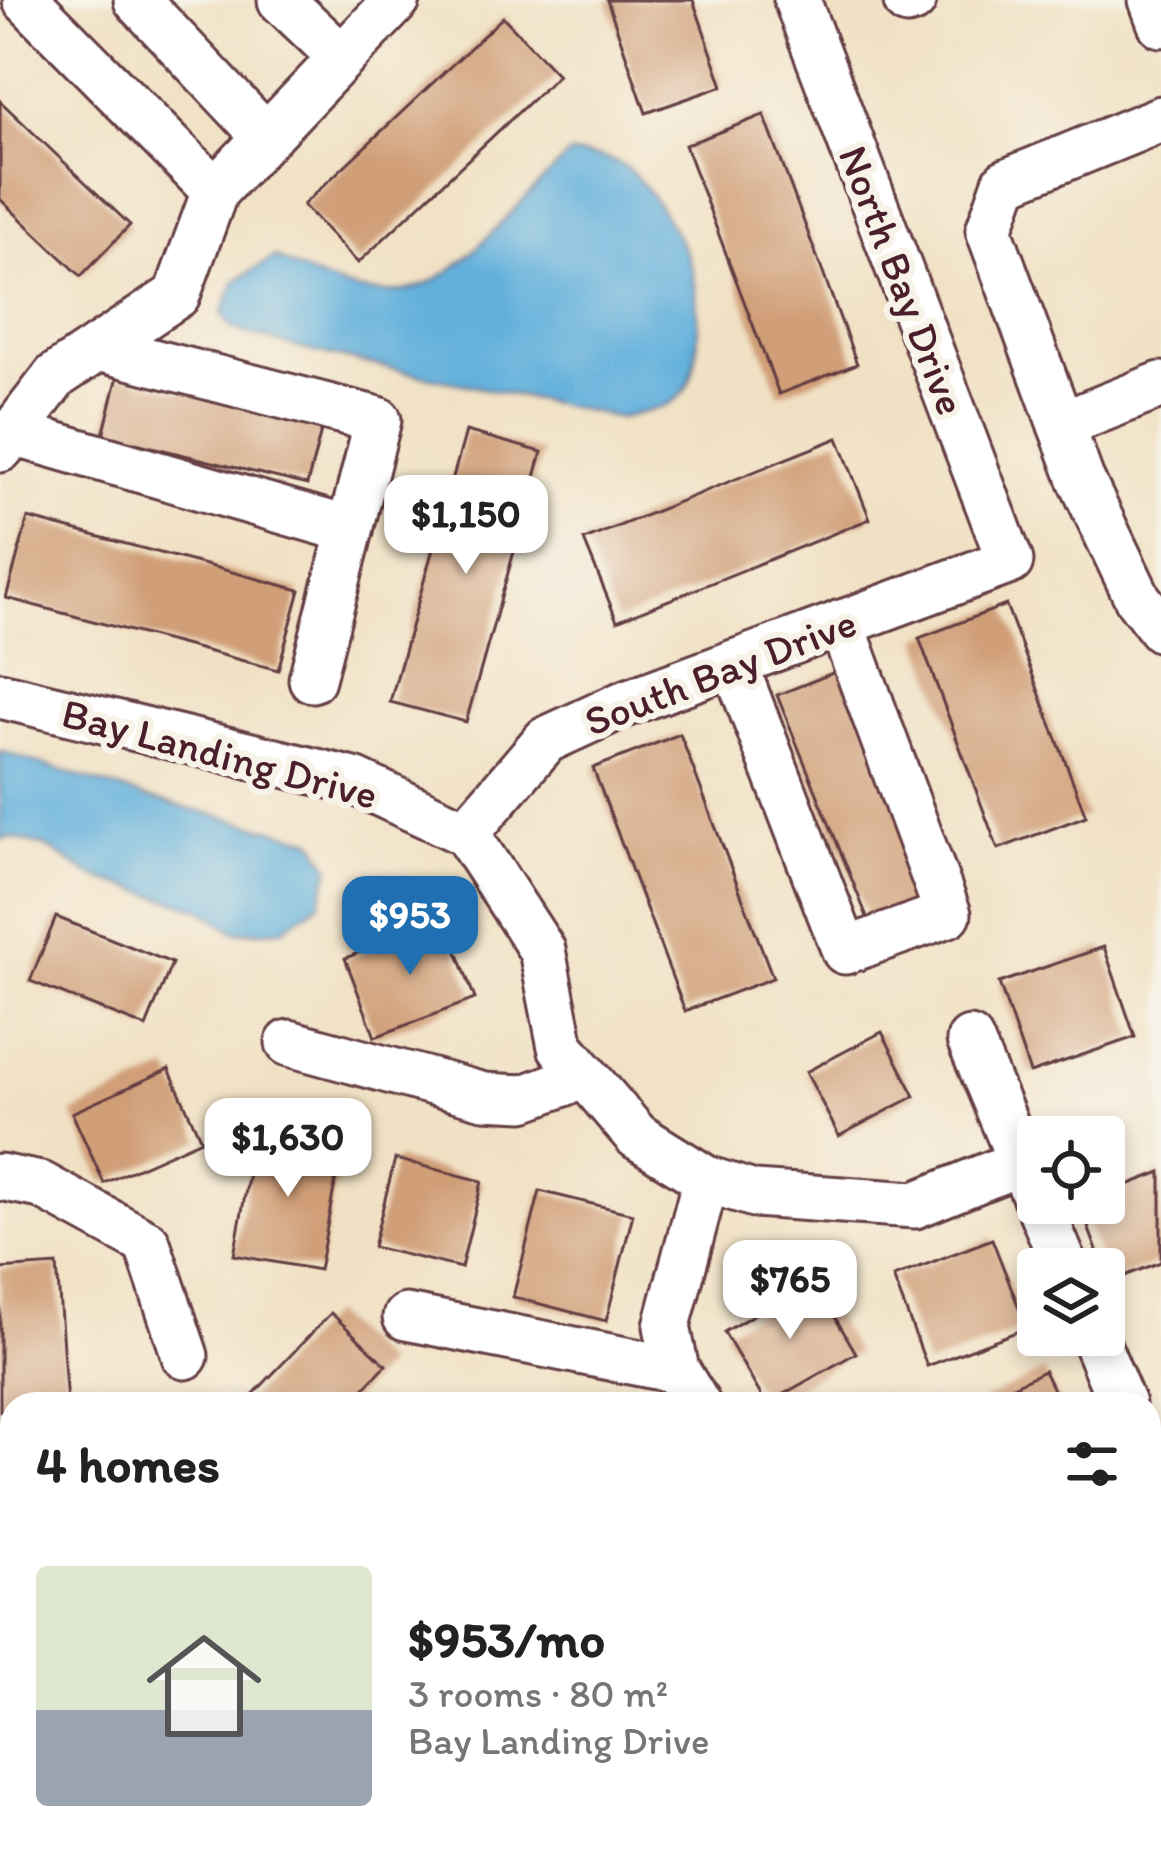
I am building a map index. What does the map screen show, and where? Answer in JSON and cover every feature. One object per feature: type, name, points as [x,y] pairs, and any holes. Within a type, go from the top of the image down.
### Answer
[{"type":"street","points":[[26,0],[215,190]]},
{"type":"street","points":[[137,0],[266,137]]},
{"type":"street","points":[[281,0],[342,58]]},
{"type":"street","points":[[350,530],[5,441],[56,376],[176,295],[215,190],[397,0]]},
{"type":"street","name":"North Bay Drive","points":[[797,0],[1010,561]]},
{"type":"street","points":[[1152,0],[1161,24]]},
{"type":"street","points":[[1161,119],[1006,182],[989,230],[1081,479],[1138,599],[1161,628]]},
{"type":"street","points":[[98,348],[378,420],[312,679]]},
{"type":"street","points":[[1061,425],[1161,385]]},
{"type":"street","name":"South Bay Drive","points":[[466,833],[546,740],[624,704],[1010,561]]},
{"type":"street","points":[[734,663],[845,951],[948,914],[841,623]]},
{"type":"street","name":"Bay Landing Drive","points":[[0,695],[354,781],[466,833]]},
{"type":"street","points":[[466,833],[542,950],[561,1047],[638,1136],[706,1179],[754,1194],[915,1205],[1017,1164]]},
{"type":"street","points":[[970,1040],[1017,1158]]},
{"type":"street","points":[[289,1043],[484,1096],[524,1098],[585,1076]]},
{"type":"street","points":[[0,1177],[41,1185],[147,1243],[185,1356]]},
{"type":"street","points":[[686,1387],[667,1326],[706,1179]]},
{"type":"street","points":[[406,1317],[686,1387]]},
{"type":"street","points":[[1103,1356],[1117,1392]]},
{"type":"water","points":[[570,154],[610,160],[631,172],[662,212],[688,258],[698,308],[697,349],[688,383],[669,404],[620,418],[306,350],[233,329],[222,314],[235,281],[275,257],[329,282],[374,292],[410,290],[442,276],[471,254]]},
{"type":"water","points":[[0,751],[144,797],[313,840],[330,867],[320,903],[281,930],[235,932],[201,909],[92,876],[45,846],[0,839]]},
{"type":"building","points":[[607,0],[693,0],[723,86],[646,113]]},
{"type":"building","points":[[503,17],[558,75],[358,263],[303,205]]},
{"type":"building","points":[[0,101],[130,225],[81,276],[0,199]]},
{"type":"building","points":[[764,115],[857,364],[779,394],[685,145]]},
{"type":"building","points":[[118,376],[322,427],[307,485],[103,435]]},
{"type":"building","points":[[466,431],[542,452],[466,722],[390,702]]},
{"type":"building","points":[[838,438],[870,519],[617,621],[584,540]]},
{"type":"building","points":[[28,518],[300,590],[278,670],[6,598]]},
{"type":"building","points":[[1006,605],[1086,816],[998,849],[919,638]]},
{"type":"building","points":[[843,669],[938,902],[872,929],[777,695]]},
{"type":"building","points":[[680,734],[773,978],[685,1011],[593,768]]},
{"type":"building","points":[[56,917],[172,963],[146,1027],[30,981]]},
{"type":"building","points":[[445,920],[475,999],[375,1037],[345,958]]},
{"type":"building","points":[[1104,947],[1135,1037],[1030,1073],[999,983]]},
{"type":"building","points":[[882,1032],[915,1096],[839,1136],[806,1072]]},
{"type":"building","points":[[169,1069],[201,1140],[104,1183],[72,1113]]},
{"type":"building","points":[[257,1130],[342,1145],[319,1270],[234,1255]]},
{"type":"building","points":[[395,1159],[482,1181],[461,1268],[373,1247]]},
{"type":"building","points":[[1161,1172],[1161,1262],[1125,1276],[1125,1248],[1096,1248],[1087,1224],[1125,1224],[1125,1186]]},
{"type":"building","points":[[540,1191],[633,1214],[606,1321],[513,1297]]},
{"type":"building","points":[[992,1239],[1017,1303],[1017,1332],[927,1366],[893,1277]]},
{"type":"building","points":[[57,1265],[66,1392],[0,1392],[0,1269]]},
{"type":"building","points":[[813,1280],[856,1353],[787,1392],[759,1392],[724,1332]]},
{"type":"building","points":[[331,1313],[386,1365],[360,1392],[255,1392]]},
{"type":"building","points":[[1044,1371],[1054,1392],[1001,1392]]}]
